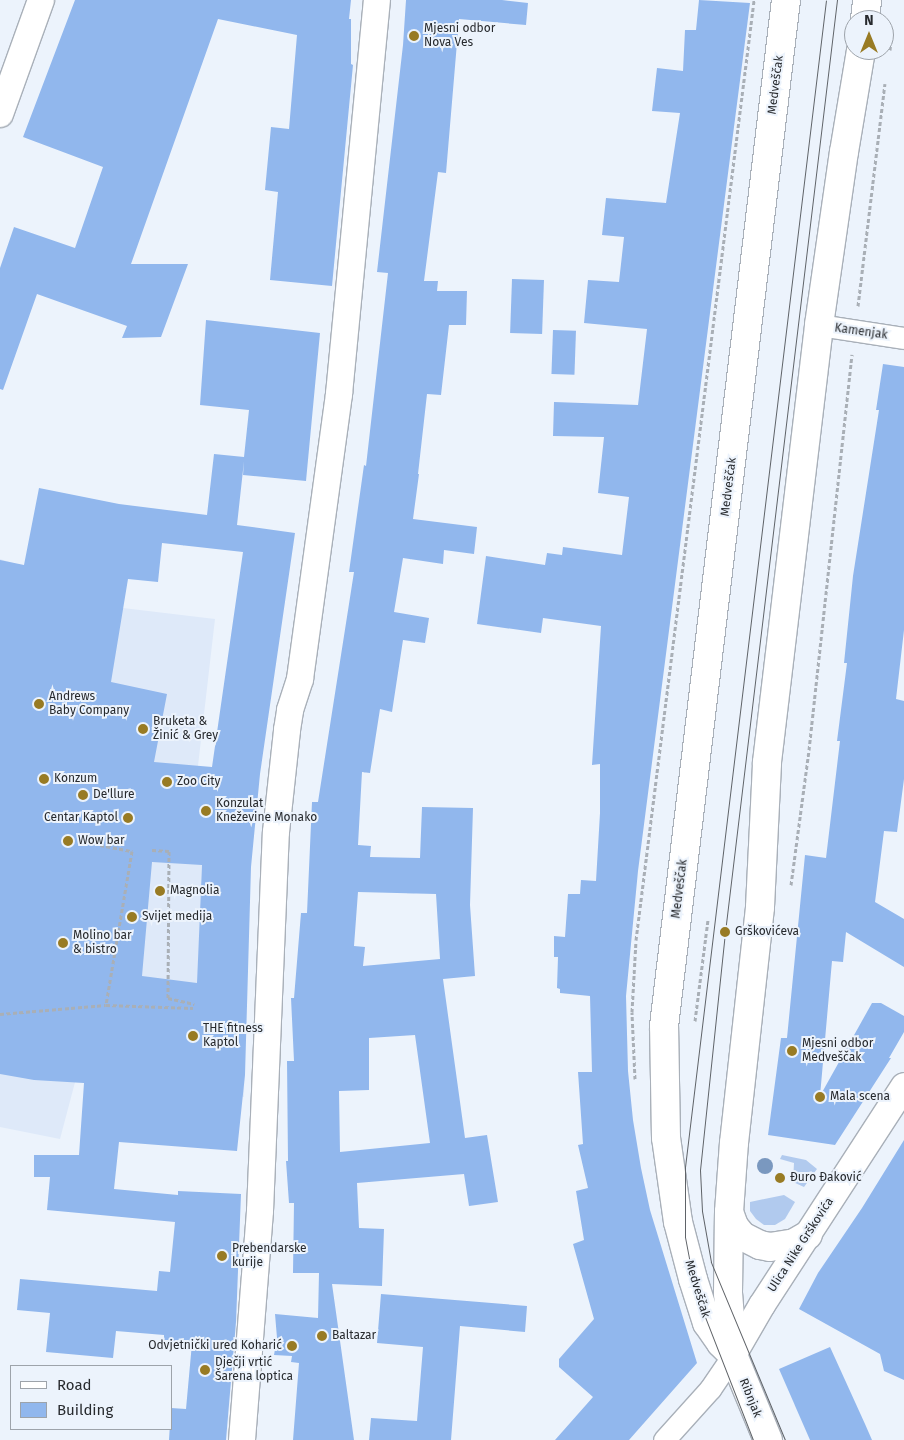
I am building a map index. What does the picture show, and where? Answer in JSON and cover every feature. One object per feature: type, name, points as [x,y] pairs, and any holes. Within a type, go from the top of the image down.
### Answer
[{"type":"main road","name":"Medveščak","points":[[733,1355],[721,1343],[707,1323],[678,1222],[666,1138],[664,1026],[786,0]]},
{"type":"main road","name":"Medveščak","points":[[733,1355],[729,1310],[729,1212],[735,1134],[760,907],[767,762],[819,326],[859,60]]},
{"type":"main road","points":[[729,1212],[734,1226],[742,1236],[760,1245],[776,1246],[794,1243],[808,1235]]},
{"type":"main road","name":"Ribnjak","points":[[733,1355],[768,1440]]},
{"type":"street","points":[[0,114],[41,0]]},
{"type":"street","points":[[242,1440],[260,1210],[276,832],[287,730],[290,710],[300,680],[340,385],[377,0]]},
{"type":"street","name":"Kamenjak","points":[[819,326],[904,338]]},
{"type":"street","name":"Ulica Nike Grškovića","points":[[733,1355],[904,1086]]},
{"type":"street","points":[[664,1440],[710,1389],[733,1355]]},
{"type":"path","points":[[635,1079],[632,1012],[636,940],[754,0]]},
{"type":"path","points":[[790,888],[809,750],[855,331],[886,78]]},
{"type":"path","points":[[100,845],[132,851],[106,1005]]},
{"type":"path","points":[[0,1014],[106,1005],[193,1006],[168,998],[170,851],[152,850]]},
{"type":"path","points":[[694,1023],[708,920]]},
{"type":"shaded area","name":"Centar Kaptol","points":[[0,559],[38,571],[123,608],[215,619],[198,766],[202,865],[198,976],[246,978],[244,1097],[78,1071],[60,1139],[0,1127]]},
{"type":"shaded area","points":[[782,1155],[806,1160],[817,1169],[804,1187],[793,1182],[794,1163],[780,1159]]},
{"type":"shaded area","points":[[784,1195],[795,1202],[785,1219],[775,1225],[764,1225],[750,1211],[750,1202]]},
{"type":"building","points":[[75,0],[351,0],[349,19],[351,19],[351,64],[353,65],[332,286],[270,280],[278,192],[265,190],[271,127],[289,129],[297,35],[218,19],[131,264],[188,264],[161,337],[122,338],[127,326],[37,294],[3,390],[0,389],[0,268],[14,227],[75,248],[103,167],[23,137]]},
{"type":"building","points":[[406,0],[502,0],[528,3],[526,25],[459,19],[446,173],[438,172],[424,281],[438,281],[437,291],[467,291],[466,325],[449,325],[441,395],[427,394],[413,519],[477,527],[474,554],[444,550],[443,564],[403,558],[394,612],[429,618],[425,643],[403,640],[392,712],[380,709],[370,773],[362,772],[358,845],[371,846],[370,857],[420,858],[422,807],[473,808],[470,905],[475,976],[443,979],[465,1138],[487,1135],[498,1202],[469,1206],[464,1174],[357,1183],[359,1228],[384,1229],[382,1286],[332,1284],[354,1440],[293,1440],[299,1363],[291,1362],[292,1356],[274,1355],[277,1338],[275,1314],[318,1318],[319,1273],[293,1273],[294,1203],[289,1203],[286,1161],[288,1161],[287,1061],[294,1061],[291,998],[294,998],[301,913],[307,913],[312,802],[318,802],[354,572],[349,572],[364,465],[366,466],[388,273],[377,272],[403,45]],"holes":[[[358,892],[436,894],[440,959],[363,966],[365,947],[354,946]],[[415,1035],[430,1143],[340,1152],[339,1091],[369,1090],[369,1038]]]},
{"type":"building","points":[[699,0],[750,3],[638,871],[626,996],[628,1071],[633,1120],[641,1168],[650,1210],[697,1363],[629,1440],[555,1440],[593,1397],[559,1367],[559,1359],[594,1319],[573,1244],[584,1240],[576,1191],[588,1188],[578,1145],[583,1144],[578,1072],[592,1072],[590,996],[560,993],[560,989],[557,988],[558,957],[554,957],[554,936],[565,937],[568,894],[580,894],[581,880],[596,881],[600,813],[600,764],[592,765],[601,626],[543,618],[541,633],[477,624],[486,556],[545,565],[547,553],[562,555],[563,547],[622,555],[629,497],[598,493],[604,437],[553,436],[554,402],[638,405],[647,329],[584,323],[588,280],[619,282],[624,237],[602,235],[606,198],[666,203],[680,113],[652,111],[657,68],[683,71],[685,30],[696,30]]},
{"type":"building","points":[[512,279],[544,280],[542,334],[510,333]]},
{"type":"building","points":[[206,320],[320,333],[306,481],[243,475],[244,461],[237,525],[295,533],[260,774],[251,867],[245,1075],[237,1151],[119,1142],[114,1189],[178,1195],[178,1191],[241,1194],[236,1322],[226,1440],[169,1440],[170,1430],[172,1430],[172,1408],[186,1409],[192,1343],[164,1340],[164,1335],[116,1331],[113,1358],[46,1352],[50,1313],[17,1310],[20,1279],[157,1291],[159,1271],[170,1272],[175,1222],[47,1210],[50,1177],[34,1177],[34,1155],[79,1155],[84,1083],[34,1080],[0,1074],[0,560],[24,565],[39,488],[119,504],[207,515],[214,454],[244,457],[249,410],[200,405]],"holes":[[[162,543],[243,552],[212,767],[154,762],[167,694],[111,682],[128,579],[158,582]],[[152,862],[202,865],[197,983],[142,976]]]},
{"type":"building","points":[[553,330],[576,331],[574,375],[551,374]]},
{"type":"building","points":[[883,364],[904,367],[904,630],[896,699],[904,701],[904,779],[897,832],[884,831],[875,902],[904,919],[904,967],[846,932],[843,962],[832,961],[820,1096],[872,1003],[881,1003],[904,1016],[904,1032],[889,1058],[891,1058],[835,1145],[768,1135],[781,1038],[787,1038],[805,855],[826,858],[840,741],[837,741],[847,663],[844,663],[853,576],[879,410],[876,410]]},
{"type":"building","points":[[904,1140],[904,1380],[884,1371],[880,1354],[799,1309],[818,1273],[862,1208]]},
{"type":"building","points":[[381,1294],[527,1306],[525,1332],[460,1326],[451,1440],[369,1440],[371,1418],[417,1421],[423,1347],[377,1343]]},
{"type":"building","points":[[830,1347],[872,1440],[810,1440],[779,1369]]},
{"type":"tram line","points":[[753,1440],[702,1309],[693,1279],[685,1237],[685,1167],[826,0]]},
{"type":"tram line","points":[[785,1440],[711,1262],[702,1211],[700,1170],[725,932],[837,0]]},
{"type":"place","name":"Mjesni odbor Nova Ves","points":[[414,36]]},
{"type":"place","name":"Andrews Baby Company","points":[[39,704]]},
{"type":"place","name":"Bruketa & Žinić & Grey","points":[[143,729]]},
{"type":"place","name":"Konzum","points":[[44,779]]},
{"type":"place","name":"Zoo City","points":[[167,782]]},
{"type":"place","name":"De'llure","points":[[83,795]]},
{"type":"place","name":"Konzulat Kneževine Monako","points":[[206,811]]},
{"type":"place","name":"Centar Kaptol","points":[[128,818]]},
{"type":"place","name":"Wow bar","points":[[68,841]]},
{"type":"place","name":"Magnolia","points":[[160,891]]},
{"type":"place","name":"Svijet medija","points":[[132,917]]},
{"type":"place","name":"Grškovićeva","points":[[725,932]]},
{"type":"place","name":"Molino bar & bistro","points":[[63,943]]},
{"type":"place","name":"THE fitness Kaptol","points":[[193,1036]]},
{"type":"place","name":"Mjesni odbor Medveščak","points":[[792,1051]]},
{"type":"place","name":"Mala scena","points":[[820,1097]]},
{"type":"place","name":"Đuro Đaković","points":[[780,1178]]},
{"type":"place","name":"Prebendarske kurije","points":[[222,1256]]},
{"type":"place","name":"Baltazar","points":[[322,1336]]},
{"type":"place","name":"Odvjetnički ured Koharić","points":[[292,1346]]},
{"type":"place","name":"Dječji vrtić Šarena loptica","points":[[205,1370]]}]
